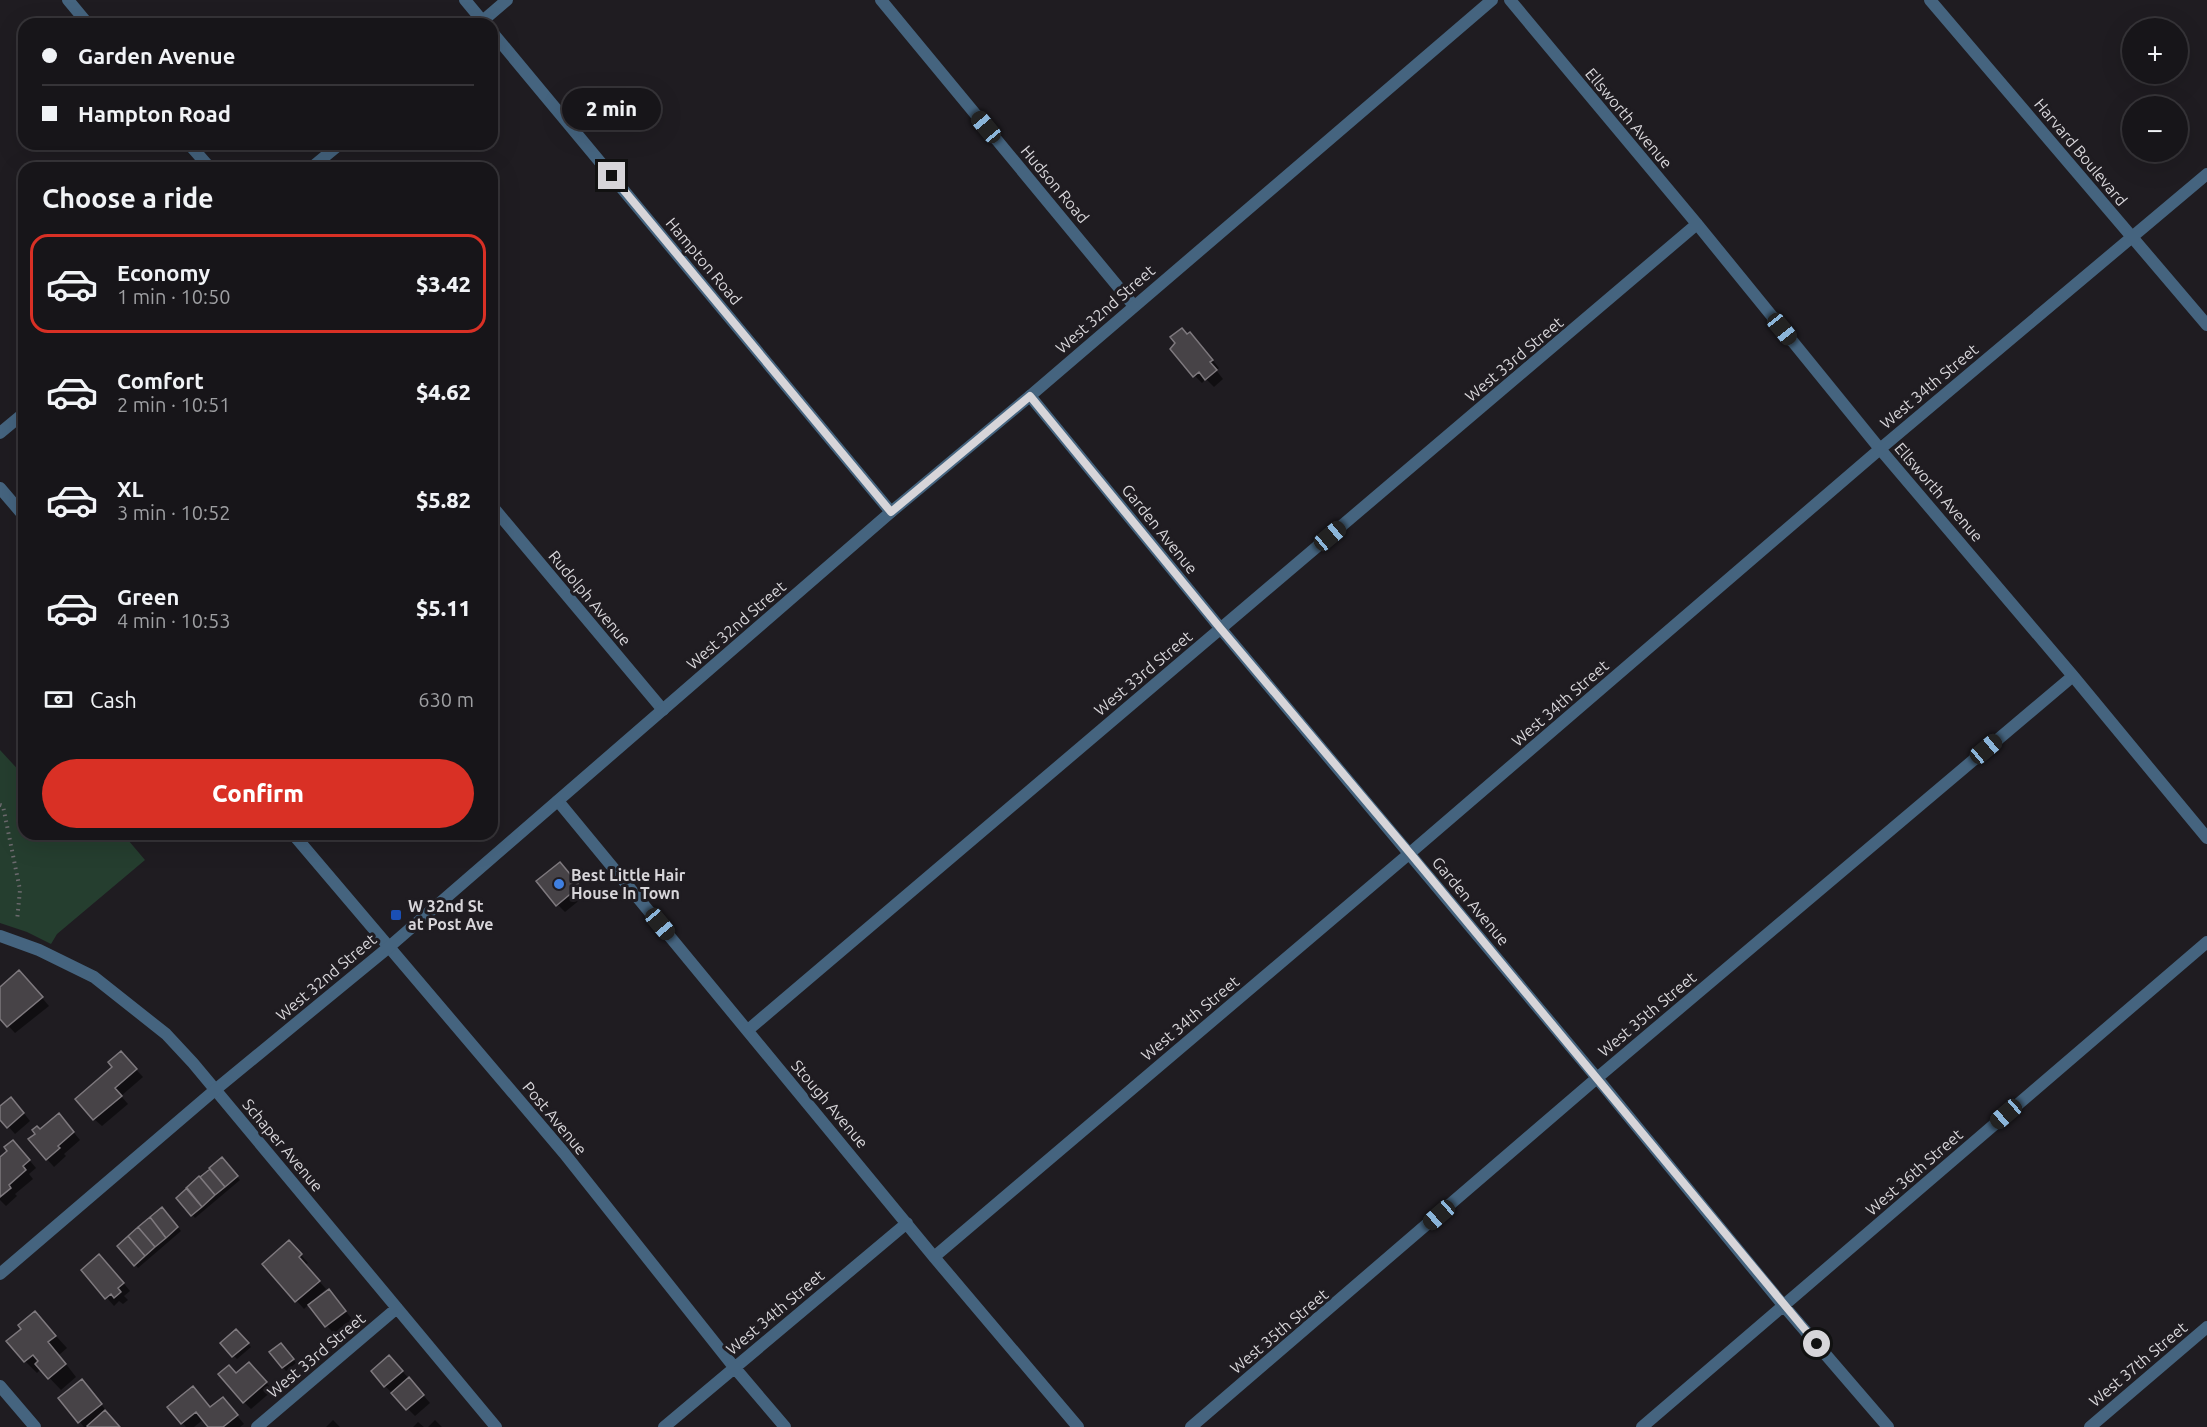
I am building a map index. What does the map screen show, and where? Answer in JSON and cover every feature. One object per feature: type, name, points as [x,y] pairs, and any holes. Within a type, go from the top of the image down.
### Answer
[{"type":"street","points":[[68,0],[83,18]]},
{"type":"street","points":[[465,0],[478,18]]},
{"type":"street","points":[[487,18],[507,0]]},
{"type":"street","name":"Hudson Road","points":[[881,0],[1134,306]]},
{"type":"street","name":"West 32nd Street","points":[[0,1274],[215,1090],[389,947],[891,512],[1030,396],[1492,0]]},
{"type":"street","name":"Ellsworth Avenue","points":[[1509,0],[1880,449],[2207,838]]},
{"type":"street","name":"Harvard Boulevard","points":[[1930,0],[2207,324]]},
{"type":"street","name":"Hampton Road","points":[[498,39],[891,512]]},
{"type":"street","points":[[194,150],[205,162]]},
{"type":"street","points":[[318,162],[332,150]]},
{"type":"street","name":"West 34th Street","points":[[934,1257],[1410,853],[1880,449],[2207,174]]},
{"type":"street","name":"West 33rd Street","points":[[748,1030],[1696,224]]},
{"type":"street","name":"Garden Avenue","points":[[1030,396],[1221,629],[1598,1078],[1783,1305],[1888,1427]]},
{"type":"street","points":[[0,433],[18,418]]},
{"type":"street","points":[[0,488],[18,509]]},
{"type":"street","name":"Rudolph Avenue","points":[[498,513],[663,711]]},
{"type":"street","name":"West 35th Street","points":[[1191,1427],[1598,1078],[2073,676]]},
{"type":"street","name":"Stough Avenue","points":[[558,801],[934,1257],[1078,1427]]},
{"type":"street","name":"Post Avenue","points":[[299,840],[564,1153],[734,1367],[785,1427]]},
{"type":"street","name":"Schaper Avenue","points":[[1,936],[39,950],[93,977],[166,1034],[193,1063],[496,1427]]},
{"type":"street","name":"West 36th Street","points":[[1642,1427],[2207,942]]},
{"type":"street","name":"West 34th Street","points":[[664,1427],[907,1223]]},
{"type":"street","name":"West 33rd Street","points":[[257,1427],[397,1308]]},
{"type":"street","name":"West 37th Street","points":[[2090,1427],[2207,1327]]},
{"type":"street","points":[[0,1386],[35,1427]]},
{"type":"path","points":[[0,805],[3,806],[20,890],[17,921]]},
{"type":"green space","points":[[0,750],[18,770],[18,840],[128,840],[145,860],[57,934],[51,944],[27,932],[0,923]]},
{"type":"building","points":[[1182,328],[1187,334],[1190,332],[1213,360],[1210,362],[1217,370],[1205,380],[1199,372],[1193,377],[1170,349],[1175,343],[1170,337]]},
{"type":"building","points":[[560,862],[580,886],[556,906],[536,881]]},
{"type":"building","points":[[19,970],[43,997],[7,1027],[0,1019],[0,987]]},
{"type":"building","points":[[121,1051],[137,1069],[115,1088],[122,1096],[93,1120],[75,1099],[112,1067],[108,1062]]},
{"type":"building","points":[[11,1097],[24,1113],[7,1128],[0,1120],[0,1106]]},
{"type":"building","points":[[59,1113],[74,1132],[46,1160],[28,1139],[35,1134],[32,1130],[37,1126],[40,1129]]},
{"type":"building","points":[[13,1140],[30,1160],[23,1166],[26,1170],[9,1185],[11,1188],[0,1197],[0,1157],[7,1151],[4,1147]]},
{"type":"building","points":[[222,1157],[238,1176],[225,1187],[209,1168]]},
{"type":"building","points":[[210,1169],[225,1187],[215,1195],[200,1177]]},
{"type":"building","points":[[199,1176],[215,1195],[202,1207],[186,1188]]},
{"type":"building","points":[[187,1188],[202,1207],[191,1216],[176,1198]]},
{"type":"building","points":[[162,1207],[178,1227],[166,1238],[150,1217]]},
{"type":"building","points":[[150,1217],[166,1238],[155,1247],[138,1227]]},
{"type":"building","points":[[138,1227],[155,1247],[145,1256],[128,1236]]},
{"type":"building","points":[[128,1236],[145,1256],[134,1266],[117,1246]]},
{"type":"building","points":[[289,1240],[302,1254],[299,1257],[320,1281],[295,1302],[262,1264]]},
{"type":"building","points":[[99,1254],[124,1283],[118,1288],[121,1292],[114,1298],[111,1294],[105,1299],[81,1270]]},
{"type":"building","points":[[329,1289],[346,1311],[325,1327],[308,1305]]},
{"type":"building","points":[[35,1311],[56,1336],[48,1342],[66,1364],[48,1379],[35,1364],[38,1361],[33,1355],[24,1362],[6,1341],[21,1329],[18,1325]]},
{"type":"building","points":[[236,1329],[249,1343],[232,1357],[220,1343]]},
{"type":"building","points":[[281,1343],[294,1359],[282,1368],[269,1352]]},
{"type":"building","points":[[389,1355],[403,1371],[384,1387],[371,1371]]},
{"type":"building","points":[[249,1362],[267,1382],[243,1403],[218,1374],[229,1365],[236,1373]]},
{"type":"building","points":[[409,1377],[424,1395],[406,1410],[391,1393]]},
{"type":"building","points":[[82,1379],[102,1404],[78,1423],[58,1398]]},
{"type":"building","points":[[193,1386],[210,1407],[223,1397],[238,1415],[223,1427],[208,1427],[196,1412],[181,1424],[167,1407]]},
{"type":"building","points":[[105,1410],[120,1427],[87,1426]]},
{"type":"place","name":"Best Little Hair House In Town","points":[[559,884]]},
{"type":"place","name":"W 32nd St at Post Ave","points":[[396,915]]},
{"type":"route","points":[[612,176],[891,512],[1030,396],[1221,629],[1598,1078],[1817,1344]]}]
